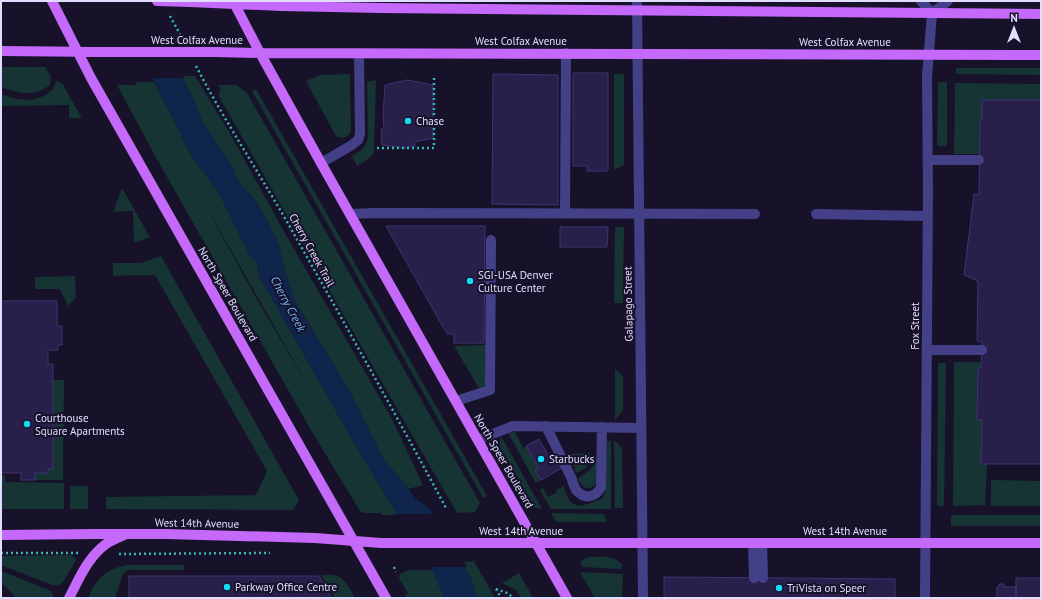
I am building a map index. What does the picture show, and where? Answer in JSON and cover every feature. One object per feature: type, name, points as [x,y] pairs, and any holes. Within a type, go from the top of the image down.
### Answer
[{"type":"main road","name":"North Speer Boulevard","points":[[52,1],[99,92],[386,598]]},
{"type":"main road","points":[[157,1],[281,6],[637,6],[1041,14]]},
{"type":"main road","name":"North Speer Boulevard","points":[[234,3],[321,163],[567,598]]},
{"type":"main road","name":"West Colfax Avenue","points":[[1,51],[1041,55]]},
{"type":"main road","points":[[69,598],[82,571],[97,552],[106,544],[127,534]]},
{"type":"main road","name":"West 14th Avenue","points":[[1,535],[127,534],[315,538],[381,543],[1041,543]]},
{"type":"street","points":[[921,1],[932,13],[948,1]]},
{"type":"street","name":"Galapago Street","points":[[637,6],[643,598]]},
{"type":"street","name":"Fox Street","points":[[925,598],[928,160],[927,77],[932,13]]},
{"type":"street","points":[[321,163],[358,140],[360,134],[359,53]]},
{"type":"street","points":[[565,214],[566,53]]},
{"type":"street","points":[[928,160],[980,160]]},
{"type":"street","points":[[350,214],[755,214]]},
{"type":"street","points":[[816,214],[927,216]]},
{"type":"street","points":[[456,402],[490,390],[491,240]]},
{"type":"street","points":[[927,350],[982,350]]},
{"type":"street","points":[[478,440],[513,426],[641,428]]},
{"type":"street","points":[[546,426],[575,489],[580,494],[588,496],[596,494],[601,487],[602,427]]},
{"type":"street","points":[[758,543],[758,578]]},
{"type":"path","points":[[170,15],[184,42]]},
{"type":"path","name":"Cherry Creek Trail","points":[[195,63],[211,94],[289,226],[446,508]]},
{"type":"path","points":[[377,148],[434,148],[434,78]]},
{"type":"path","points":[[1,553],[76,553]]},
{"type":"path","points":[[120,554],[239,553]]},
{"type":"path","points":[[394,567],[396,572]]},
{"type":"path","points":[[501,598],[496,589],[507,593],[514,598]]},
{"type":"green space","points":[[1,67],[45,67],[51,77],[50,85],[38,92],[32,93],[14,91],[1,87]]},
{"type":"green space","points":[[956,68],[1041,68],[1041,75],[956,74]]},
{"type":"green space","points":[[350,74],[351,131],[347,136],[340,137],[336,136],[306,81],[320,75]]},
{"type":"green space","points":[[614,74],[624,74],[624,165],[614,170]]},
{"type":"green space","points":[[182,76],[195,76],[232,137],[282,228],[392,419],[423,485],[409,489],[384,460],[349,390],[295,301],[285,272],[279,245],[272,230],[256,201],[238,182],[233,168],[202,121]]},
{"type":"green space","points":[[376,80],[374,151],[371,157],[357,166],[352,156],[364,147],[368,138],[367,82]]},
{"type":"green space","points":[[56,81],[63,84],[82,118],[69,118],[69,105],[1,106],[1,94],[17,99],[32,100],[44,96],[53,89]]},
{"type":"green space","points":[[135,82],[154,82],[180,132],[184,143],[220,195],[250,256],[258,263],[259,276],[364,460],[398,515],[363,513],[360,511],[312,432],[154,154],[117,85],[136,85]],"holes":[[[203,201],[312,393],[255,296]]]},
{"type":"green space","points":[[938,82],[947,82],[947,146],[937,146]]},
{"type":"green space","points":[[955,83],[1041,84],[1041,100],[982,100],[979,154],[954,154]]},
{"type":"green space","points":[[218,85],[236,85],[247,93],[480,503],[475,512],[457,513],[218,95],[221,89]]},
{"type":"green space","points":[[256,89],[487,496],[483,498],[252,91]]},
{"type":"green space","points":[[122,188],[150,237],[134,243],[133,211],[113,212]]},
{"type":"green space","points":[[615,227],[624,227],[623,303],[614,303]]},
{"type":"green space","points":[[161,256],[299,500],[293,510],[106,509],[106,497],[256,495],[267,471],[155,275],[113,276],[113,263],[141,263]]},
{"type":"green space","points":[[75,276],[76,297],[68,306],[60,289],[35,289],[35,277]]},
{"type":"green space","points":[[486,345],[487,388],[479,388],[454,346]]},
{"type":"green space","points":[[954,362],[981,362],[981,368],[978,368],[977,420],[982,420],[981,463],[987,464],[985,505],[953,506]]},
{"type":"green space","points":[[938,363],[946,363],[944,506],[937,506]]},
{"type":"green space","points":[[615,369],[623,376],[623,410],[615,420]]},
{"type":"green space","points":[[53,380],[64,380],[63,480],[35,480],[35,473],[48,473],[48,469],[53,468]]},
{"type":"green space","points":[[515,432],[523,448],[526,446],[539,468],[535,471],[541,480],[536,483],[508,433]]},
{"type":"green space","points":[[501,436],[542,509],[535,508],[499,445]]},
{"type":"green space","points":[[611,440],[611,509],[551,509],[540,490],[543,488],[548,497],[557,492],[556,490],[564,486],[570,501],[577,505],[587,504],[602,498],[605,493],[607,442]]},
{"type":"green space","points":[[614,440],[622,448],[623,508],[615,508]]},
{"type":"green space","points":[[590,453],[587,466],[583,470],[576,473],[573,463],[567,454]]},
{"type":"green space","points":[[595,459],[597,459],[596,482],[590,488],[584,487],[579,482],[578,478],[589,470]]},
{"type":"green space","points":[[1040,464],[1041,506],[991,506],[991,480],[1040,481]]},
{"type":"green space","points":[[1,475],[5,475],[5,482],[64,483],[64,509],[1,509]]},
{"type":"green space","points":[[70,486],[88,486],[88,509],[70,509]]},
{"type":"green space","points":[[551,513],[604,514],[607,522],[556,522]]},
{"type":"green space","points":[[951,515],[1041,515],[1041,526],[951,526]]},
{"type":"green space","points":[[71,555],[76,558],[76,560],[63,582],[58,585],[52,585],[1,565],[1,556]]},
{"type":"green space","points":[[589,557],[612,558],[620,562],[623,566],[620,569],[582,567],[581,562],[583,559]]},
{"type":"green space","points":[[474,561],[495,598],[477,598],[471,579],[461,562]]},
{"type":"green space","points":[[128,565],[184,565],[184,570],[128,570],[123,574],[115,598],[88,598],[95,585],[103,576],[113,569]]},
{"type":"green space","points":[[409,570],[432,570],[444,598],[406,598],[405,595],[408,593],[399,578],[400,574]]},
{"type":"green space","points":[[1,571],[51,591],[54,598],[17,598],[1,582]]},
{"type":"green space","points":[[582,572],[623,574],[622,598],[595,598],[581,574]]},
{"type":"green space","points":[[519,573],[533,598],[521,598],[516,590],[502,583]]},
{"type":"green space","points":[[321,575],[333,575],[340,577],[348,585],[355,598],[335,598]]},
{"type":"water","name":"Cherry Creek","points":[[113,1],[146,1],[196,105],[202,121],[233,168],[239,182],[256,201],[272,230],[279,245],[285,272],[295,301],[349,390],[384,460],[415,498],[430,509],[471,579],[477,598],[444,598],[435,575],[364,460],[259,276],[258,263],[250,256],[220,195],[184,143],[180,132]]},
{"type":"pier","points":[[111,1],[148,1],[185,78],[150,78]]},
{"type":"pier","points":[[395,514],[435,514],[467,567],[428,567]]},
{"type":"building","points":[[573,73],[608,73],[608,171],[587,171],[587,166],[573,166]]},
{"type":"building","points":[[493,74],[558,75],[558,205],[492,204]]},
{"type":"building","name":"Chase","points":[[407,80],[433,85],[433,138],[414,142],[415,146],[405,148],[382,145],[381,129],[384,129],[383,113],[385,85]]},
{"type":"building","points":[[982,100],[1041,100],[1041,464],[981,464],[982,420],[977,420],[978,368],[981,368],[982,350],[982,342],[977,341],[978,281],[964,275],[974,194],[979,194],[980,119],[982,119]]},
{"type":"building","points":[[386,226],[485,226],[484,343],[454,343],[454,334],[447,334]]},
{"type":"building","points":[[560,227],[608,227],[607,247],[560,247]]},
{"type":"building","name":"Courthouse Square Apartments","points":[[1,301],[57,301],[57,326],[62,326],[62,345],[58,345],[58,350],[48,350],[48,364],[53,364],[53,469],[48,469],[48,473],[35,473],[35,480],[21,480],[21,473],[1,473]]},
{"type":"building","points":[[539,439],[552,462],[556,459],[562,468],[541,480],[535,471],[539,468],[526,446]]},
{"type":"building","name":"Parkway Office Centre","points":[[129,576],[319,576],[332,598],[129,598]]},
{"type":"building","name":"TriVista on Speer","points":[[664,577],[895,579],[895,598],[664,598]]},
{"type":"building","points":[[1016,578],[1041,578],[1041,598],[1016,598]]},
{"type":"building","points":[[999,584],[1004,584],[1004,587],[1016,587],[1016,598],[997,598],[997,587],[999,587]]},
{"type":"place","name":"Chase","points":[[408,121]]},
{"type":"place","name":"SGI-USA Denver Culture Center","points":[[470,281]]},
{"type":"place","name":"Courthouse Square Apartments","points":[[27,424]]},
{"type":"place","name":"Starbucks","points":[[541,459]]},
{"type":"place","name":"Parkway Office Centre","points":[[227,587]]},
{"type":"place","name":"TriVista on Speer","points":[[779,588]]}]
